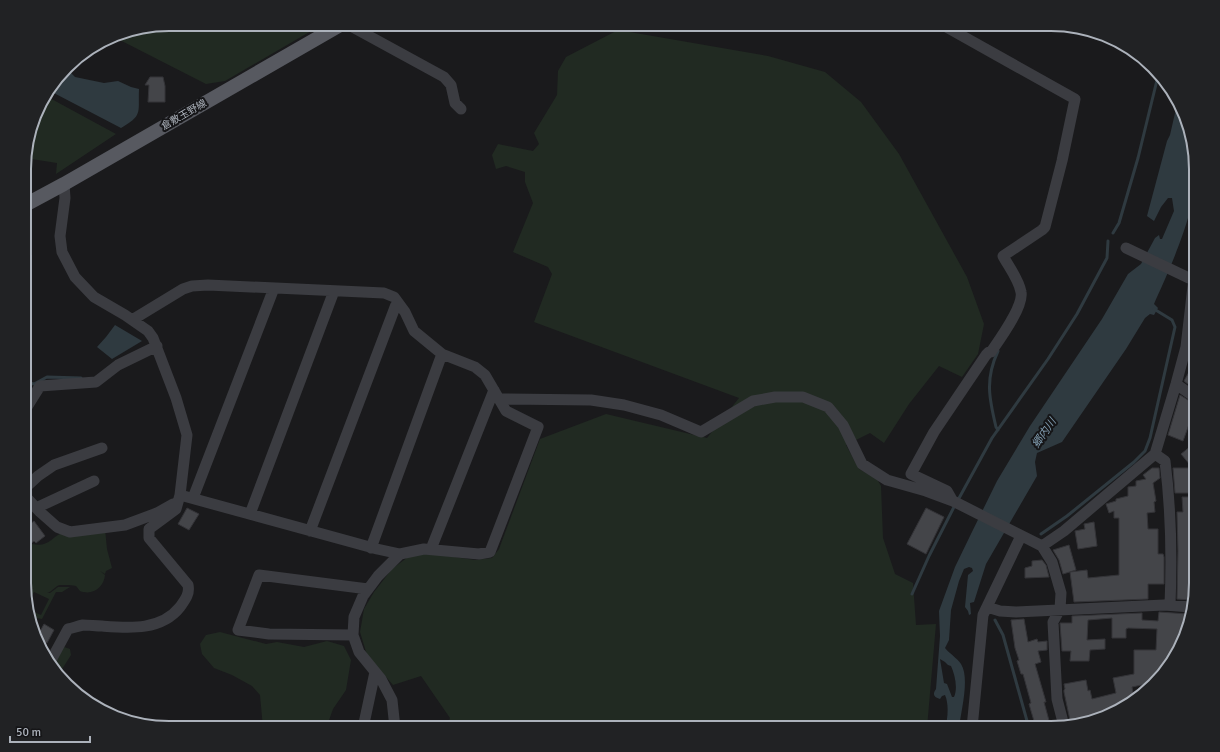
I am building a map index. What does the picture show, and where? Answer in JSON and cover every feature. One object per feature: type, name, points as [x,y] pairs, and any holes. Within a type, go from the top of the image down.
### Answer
[{"type":"main road","name":"倉敷玉野線","points":[[31,202],[330,31]]},
{"type":"street","points":[[360,31],[444,77],[451,85],[455,103],[461,109]]},
{"type":"street","points":[[954,31],[1075,99],[1062,161],[1045,227],[1003,256],[1020,288],[1022,300],[1019,308],[991,352],[986,355],[937,427],[911,474],[947,491],[959,503]]},
{"type":"street","points":[[53,657],[68,629],[83,625],[130,628],[143,627],[165,620],[175,613],[186,599],[188,592],[188,584],[149,538],[149,529],[176,509],[179,498],[187,435],[176,398],[157,346],[148,331],[94,297],[75,277],[62,252],[60,236],[65,198],[64,184]]},
{"type":"street","points":[[1042,546],[1064,531],[1154,454],[1176,384],[1186,347],[1188,278],[1126,248]]},
{"type":"street","points":[[31,503],[57,527],[70,532],[125,525],[157,513],[179,498],[193,498],[371,548],[400,554],[424,549],[479,554],[490,552],[538,427],[506,411],[485,375],[476,367],[442,354],[414,331],[405,312],[394,298],[384,293],[208,285],[192,286],[183,289],[132,320]]},
{"type":"street","points":[[193,498],[274,288]]},
{"type":"street","points":[[250,514],[334,291]]},
{"type":"street","points":[[310,531],[397,302]]},
{"type":"street","points":[[31,400],[40,386],[96,382],[118,365],[157,346]]},
{"type":"street","points":[[371,548],[442,354]]},
{"type":"street","points":[[1176,384],[1189,393]]},
{"type":"street","points":[[496,394],[590,400],[617,404],[661,415],[701,432],[753,401],[775,397],[803,397],[828,408],[843,425],[862,464],[887,480],[926,491],[959,503],[1042,546],[1052,562],[1061,593],[1060,609],[1053,622],[1058,699],[1063,721]]},
{"type":"street","points":[[431,550],[496,394]]},
{"type":"street","points":[[31,482],[54,465],[102,448]]},
{"type":"street","points":[[1154,454],[1164,461],[1169,498],[1171,562],[1170,605]]},
{"type":"street","points":[[36,508],[94,481]]},
{"type":"street","points":[[973,721],[983,615],[1020,535]]},
{"type":"street","points":[[394,721],[392,700],[375,672],[359,652],[354,635],[354,617],[363,596],[368,589],[378,576],[400,554]]},
{"type":"street","points":[[354,635],[269,634],[238,630],[260,575],[368,589]]},
{"type":"street","points":[[987,606],[1000,611],[1016,612],[1170,605],[1187,606]]},
{"type":"street","points":[[364,721],[375,672]]},
{"type":"shaded area","points":[[169,31],[311,31],[225,81],[206,84],[120,40],[151,32]]},
{"type":"shaded area","points":[[616,31],[624,31],[768,56],[825,72],[861,102],[899,154],[967,277],[984,324],[978,354],[962,377],[939,366],[909,404],[884,443],[870,433],[846,445],[859,469],[877,479],[881,486],[883,538],[895,574],[913,583],[916,625],[936,624],[928,721],[449,721],[450,718],[421,676],[393,685],[367,655],[360,632],[364,609],[374,592],[392,569],[408,557],[426,553],[475,560],[492,558],[499,549],[540,439],[606,414],[707,438],[739,398],[534,322],[552,274],[548,267],[513,252],[533,203],[525,182],[525,172],[506,166],[496,169],[492,155],[498,144],[533,151],[539,144],[534,133],[557,95],[558,71],[566,57]]},
{"type":"shaded area","points":[[50,98],[116,134],[56,174],[57,163],[32,159],[38,125]]},
{"type":"shaded area","points":[[105,529],[107,549],[112,568],[106,571],[105,574],[100,571],[105,575],[100,587],[93,591],[85,592],[80,591],[76,586],[71,585],[60,585],[47,593],[50,593],[58,587],[70,587],[62,592],[56,592],[42,619],[36,618],[35,612],[41,615],[49,599],[34,592],[32,596],[31,589],[34,589],[31,588],[31,545],[46,543],[64,532]]},
{"type":"shaded area","points":[[220,632],[266,644],[277,642],[304,647],[327,641],[344,646],[351,660],[346,690],[333,709],[329,721],[262,721],[260,695],[252,686],[232,675],[214,668],[202,654],[200,644],[206,635]]},
{"type":"shaded area","points":[[64,647],[70,649],[71,655],[62,669],[55,662]]},
{"type":"water","points":[[70,72],[75,77],[104,83],[118,81],[139,89],[138,113],[133,120],[121,128],[53,93]]},
{"type":"water","name":"郷内川","points":[[1176,111],[1182,125],[1189,160],[1189,215],[1176,253],[1154,304],[1158,308],[1154,315],[1150,314],[1145,318],[1126,349],[1062,442],[1037,453],[1035,462],[1037,476],[986,564],[974,602],[970,603],[971,614],[969,615],[965,607],[968,575],[973,571],[972,568],[969,567],[964,569],[951,610],[949,640],[945,648],[961,664],[964,670],[964,695],[960,721],[947,721],[948,711],[945,695],[940,699],[935,697],[934,694],[936,689],[940,636],[939,611],[955,567],[997,481],[1030,426],[1102,319],[1128,274],[1141,264],[1155,238],[1159,235],[1160,239],[1162,239],[1174,211],[1172,198],[1168,198],[1161,207],[1154,221],[1147,216],[1167,141],[1170,135]],"holes":[[[940,659],[951,666],[955,677],[956,690],[954,697],[952,697],[947,684],[944,683]]]},
{"type":"water","points":[[115,325],[142,341],[112,359],[97,347]]},
{"type":"building","points":[[150,77],[163,77],[165,86],[165,102],[148,102],[149,85],[145,85]]},
{"type":"building","points":[[1189,372],[1189,385],[1184,381]]},
{"type":"building","points":[[1180,395],[1189,401],[1189,424],[1183,441],[1168,435]]},
{"type":"building","points":[[1189,448],[1189,464],[1181,454]]},
{"type":"building","points":[[1152,468],[1159,468],[1160,478],[1153,483],[1156,501],[1154,502],[1155,512],[1147,513],[1148,529],[1158,529],[1158,554],[1163,554],[1164,557],[1164,584],[1148,584],[1148,599],[1074,602],[1070,572],[1087,570],[1088,578],[1119,575],[1119,518],[1114,518],[1114,511],[1109,513],[1106,504],[1116,501],[1116,499],[1128,496],[1128,487],[1136,486],[1136,481],[1146,479],[1143,475]]},
{"type":"building","points":[[1173,468],[1189,468],[1189,493],[1175,493]]},
{"type":"building","points":[[1182,497],[1189,497],[1188,600],[1177,599],[1177,512],[1183,512]]},
{"type":"building","points":[[187,508],[199,514],[189,530],[178,524]]},
{"type":"building","points":[[926,508],[944,517],[926,554],[907,544]]},
{"type":"building","points":[[34,521],[45,536],[36,543],[34,541],[31,543],[31,523]]},
{"type":"building","points":[[1094,522],[1097,546],[1078,549],[1075,531],[1085,529],[1084,524]]},
{"type":"building","points":[[1069,545],[1076,570],[1063,574],[1059,560],[1053,550]]},
{"type":"building","points":[[1042,560],[1046,565],[1049,577],[1025,578],[1025,568],[1032,566],[1032,561]]},
{"type":"building","points":[[1159,612],[1185,614],[1182,627],[1175,644],[1166,660],[1149,681],[1145,684],[1132,687],[1133,693],[1120,703],[1095,714],[1070,719],[1064,692],[1064,684],[1086,680],[1088,691],[1090,690],[1092,699],[1116,693],[1113,678],[1134,674],[1134,650],[1156,650],[1157,629],[1128,628],[1126,629],[1126,638],[1112,638],[1112,618],[1088,620],[1087,640],[1105,639],[1105,649],[1090,650],[1089,661],[1070,661],[1071,651],[1062,651],[1060,623],[1072,623],[1072,616],[1142,613],[1142,620],[1158,621]]},
{"type":"building","points":[[1024,619],[1028,642],[1037,639],[1038,642],[1047,641],[1047,650],[1038,651],[1041,662],[1035,664],[1046,702],[1044,702],[1049,721],[1034,721],[1023,674],[1021,674],[1017,661],[1019,660],[1015,648],[1011,620]]},
{"type":"building","points":[[44,624],[54,630],[47,643],[44,641],[40,632]]},
{"type":"waterway","points":[[1113,233],[1119,223],[1138,158],[1157,81]]},
{"type":"waterway","points":[[958,500],[992,438],[1048,359],[1077,314],[1107,258],[1108,241]]},
{"type":"waterway","points":[[1041,534],[1067,516],[1134,462],[1145,451],[1150,438],[1175,327],[1172,320],[1154,309]]},
{"type":"waterway","points":[[998,351],[991,371],[990,380],[990,398],[996,427],[998,430]]},
{"type":"waterway","points":[[31,383],[34,384],[47,377],[81,378]]},
{"type":"waterway","points":[[912,594],[929,556],[955,505]]},
{"type":"waterway","points":[[995,620],[1003,635],[1027,721]]}]
